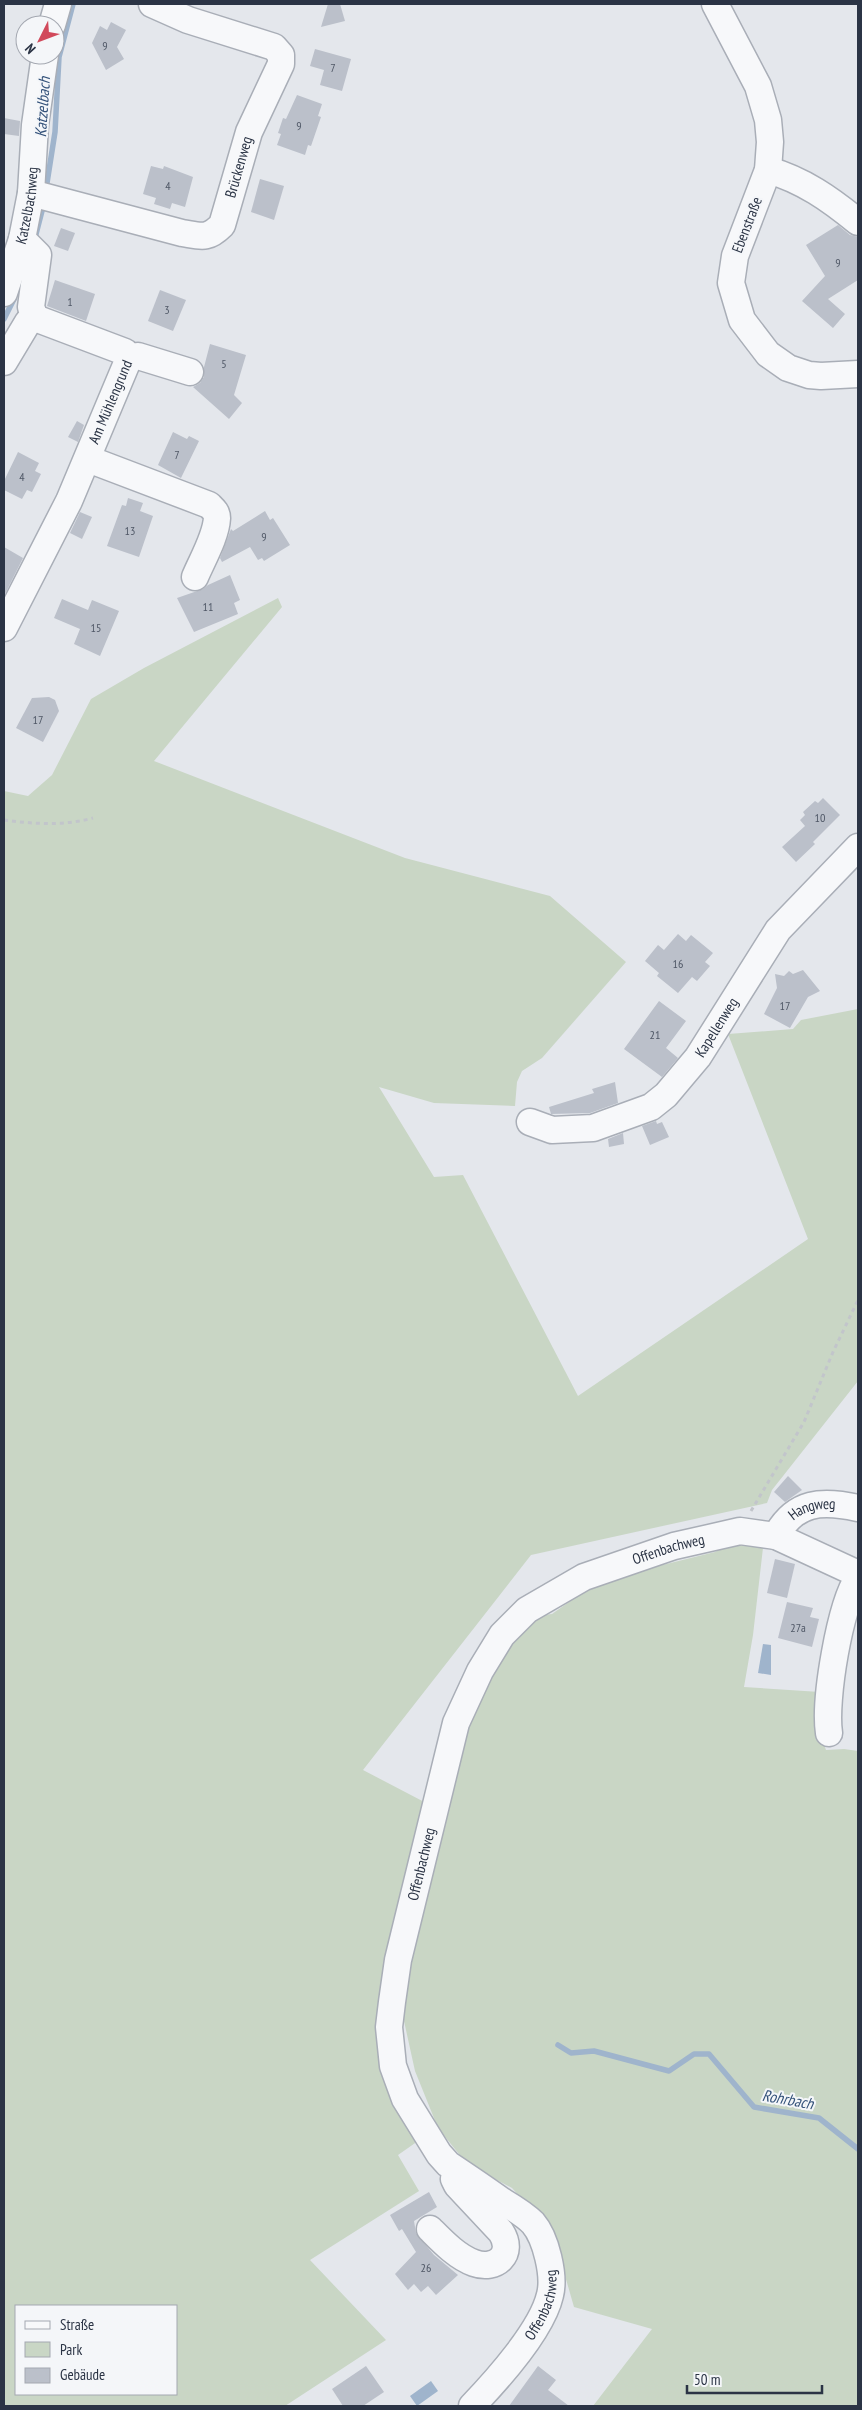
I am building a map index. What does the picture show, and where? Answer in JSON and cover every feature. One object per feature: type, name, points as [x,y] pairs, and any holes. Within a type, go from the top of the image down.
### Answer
[{"type":"street","name":"Brückenweg","points":[[31,193],[182,233],[204,237],[213,234],[222,225],[249,132],[281,64],[281,55],[274,47],[188,20],[152,4]]},
{"type":"street","name":"Ebenstraße","points":[[715,4],[758,86],[768,120],[770,142],[768,170],[735,256],[731,283],[742,320],[768,354],[788,368],[815,375],[858,374]]},
{"type":"street","name":"Katzelbachweg","points":[[4,293],[22,239],[31,193],[35,125],[44,65]]},
{"type":"street","points":[[768,170],[787,176],[825,195],[858,222]]},
{"type":"street","points":[[4,362],[28,322],[35,318],[32,307],[38,255],[22,239]]},
{"type":"street","name":"Am Mühlengrund","points":[[4,628],[69,501],[129,358],[124,352],[35,318]]},
{"type":"street","points":[[129,358],[138,356],[190,372]]},
{"type":"street","name":"Am Mühlengrund","points":[[88,459],[209,505],[215,511],[217,518],[212,537],[195,577]]},
{"type":"street","name":"Kapellenweg","points":[[530,1122],[552,1130],[593,1128],[651,1107],[666,1095],[698,1057],[778,930],[858,847]]},
{"type":"street","name":"Hangweg","points":[[776,1536],[785,1521],[804,1507],[817,1504],[858,1508]]},
{"type":"street","name":"Offenbachweg","points":[[472,2406],[493,2384],[528,2337],[551,2295],[551,2281],[546,2249],[533,2223],[520,2212],[458,2171],[439,2154],[406,2099],[393,2066],[389,2027],[398,1960],[456,1723],[480,1671],[502,1635],[527,1610],[584,1578],[674,1546],[740,1531],[776,1536],[858,1574]]},
{"type":"street","points":[[829,1733],[827,1719],[830,1684],[852,1605],[851,1589],[858,1578]]},
{"type":"street","points":[[430,2229],[453,2250],[473,2262],[483,2265],[503,2258],[507,2250],[507,2241],[501,2232],[457,2185],[454,2179],[458,2171]]},
{"type":"path","points":[[4,820],[48,824],[77,822],[93,818]]},
{"type":"path","points":[[740,1531],[804,1422],[833,1352],[858,1300]]},
{"type":"green space","points":[[278,598],[282,607],[154,761],[405,858],[550,896],[626,962],[542,1058],[522,1071],[517,1082],[515,1106],[434,1103],[379,1087],[434,1177],[463,1175],[578,1396],[808,1239],[728,1034],[793,1029],[801,1020],[858,1009],[858,1381],[772,1490],[767,1503],[531,1555],[363,1770],[430,1805],[387,1977],[418,2141],[398,2155],[419,2191],[310,2260],[386,2340],[285,2406],[4,2406],[4,791],[28,796],[52,775],[91,699],[144,668]]},
{"type":"green space","points":[[764,1539],[753,1635],[744,1687],[820,1692],[817,1726],[826,1750],[844,1749],[858,1751],[858,2406],[593,2406],[652,2329],[574,2307],[553,2234],[512,2188],[467,2164],[438,2128],[415,2071],[402,2012],[406,1943],[481,1678],[535,1616],[552,1614],[589,1588],[626,1574],[715,1552],[734,1542]]},
{"type":"water","points":[[763,1644],[771,1645],[771,1675],[758,1673]]},
{"type":"water","points":[[431,2381],[438,2391],[417,2406],[410,2396]]},
{"type":"building","points":[[328,4],[340,4],[345,21],[321,27]]},
{"type":"building","points":[[111,22],[126,30],[117,47],[124,59],[106,70],[92,43],[100,26],[107,30]]},
{"type":"building","points":[[315,49],[351,59],[342,91],[320,85],[324,70],[310,66]]},
{"type":"building","points":[[297,95],[322,104],[318,116],[321,117],[311,146],[308,145],[305,155],[277,145],[281,134],[278,133],[283,118],[286,119]]},
{"type":"building","points":[[4,118],[20,121],[19,136],[4,134]]},
{"type":"building","points":[[151,166],[163,169],[164,166],[193,177],[185,207],[172,203],[170,209],[154,204],[156,198],[143,194]]},
{"type":"building","points":[[260,179],[284,186],[274,220],[251,212]]},
{"type":"building","points":[[838,225],[850,235],[858,237],[858,280],[828,299],[845,314],[833,328],[802,301],[825,276],[806,245]]},
{"type":"building","points":[[61,228],[75,233],[68,251],[54,246]]},
{"type":"building","points":[[55,280],[95,294],[86,321],[47,306]]},
{"type":"building","points":[[160,290],[186,300],[173,331],[148,321]]},
{"type":"building","points":[[210,344],[246,355],[234,395],[242,403],[229,419],[193,387],[200,383],[204,377],[204,367]]},
{"type":"building","points":[[77,421],[84,425],[78,442],[68,437]]},
{"type":"building","points":[[173,432],[187,439],[189,436],[199,441],[181,478],[158,465]]},
{"type":"building","points":[[18,452],[39,463],[35,471],[41,474],[32,492],[27,490],[22,499],[4,490],[4,481]]},
{"type":"building","points":[[128,498],[143,503],[140,511],[153,516],[139,557],[107,546],[122,505],[126,506]]},
{"type":"building","points":[[265,511],[270,520],[273,518],[290,545],[264,561],[262,558],[258,560],[250,547],[222,562],[220,558],[231,529],[233,531]]},
{"type":"building","points":[[80,512],[92,517],[82,539],[70,533]]},
{"type":"building","points":[[4,547],[23,558],[4,596]]},
{"type":"building","points":[[230,575],[240,600],[234,603],[238,614],[194,632],[177,598],[203,589]]},
{"type":"building","points":[[62,599],[88,610],[92,600],[119,611],[100,656],[74,644],[80,629],[54,618]]},
{"type":"building","points":[[49,697],[55,700],[59,711],[43,742],[16,728],[32,698]]},
{"type":"building","points":[[823,798],[840,815],[813,842],[815,844],[796,862],[782,847],[805,826],[800,820],[805,815],[803,812],[815,801],[818,803]]},
{"type":"building","points":[[678,934],[686,941],[691,935],[713,953],[705,962],[710,966],[697,981],[692,977],[678,993],[657,976],[659,973],[645,961],[658,945],[664,950]]},
{"type":"building","points":[[803,970],[820,991],[808,997],[790,1028],[764,1014],[777,988],[775,974],[784,976],[789,971],[793,974]]},
{"type":"building","points":[[659,1001],[686,1021],[666,1048],[678,1058],[662,1077],[624,1049]]},
{"type":"building","points":[[615,1082],[618,1103],[590,1113],[551,1114],[549,1107],[594,1093],[592,1089]]},
{"type":"building","points":[[656,1121],[657,1124],[662,1122],[669,1137],[650,1145],[642,1126]]},
{"type":"building","points":[[623,1133],[624,1144],[609,1147],[608,1139]]},
{"type":"building","points":[[788,1476],[802,1490],[785,1502],[774,1492]]},
{"type":"building","points":[[775,1559],[795,1564],[787,1598],[767,1593]]},
{"type":"building","points":[[787,1602],[813,1608],[810,1617],[819,1619],[812,1647],[778,1638]]},
{"type":"building","points":[[429,2192],[437,2207],[414,2221],[416,2233],[434,2255],[458,2275],[436,2295],[428,2286],[421,2292],[414,2284],[408,2290],[395,2274],[416,2252],[402,2229],[399,2231],[390,2215]]},
{"type":"building","points":[[366,2366],[384,2392],[363,2406],[343,2406],[332,2389]]},
{"type":"building","points":[[538,2366],[556,2380],[548,2390],[569,2406],[509,2406]]},
{"type":"waterway","name":"Katzelbach","points":[[47,183],[55,132],[59,57],[73,4]]},
{"type":"waterway","name":"Katzelbach","points":[[35,238],[43,207]]},
{"type":"waterway","name":"Katzelbach","points":[[4,319],[14,299]]},
{"type":"waterway","name":"Rohrbach","points":[[558,2045],[571,2053],[594,2051],[669,2071],[694,2054],[709,2054],[754,2107],[819,2118],[858,2149]]}]
